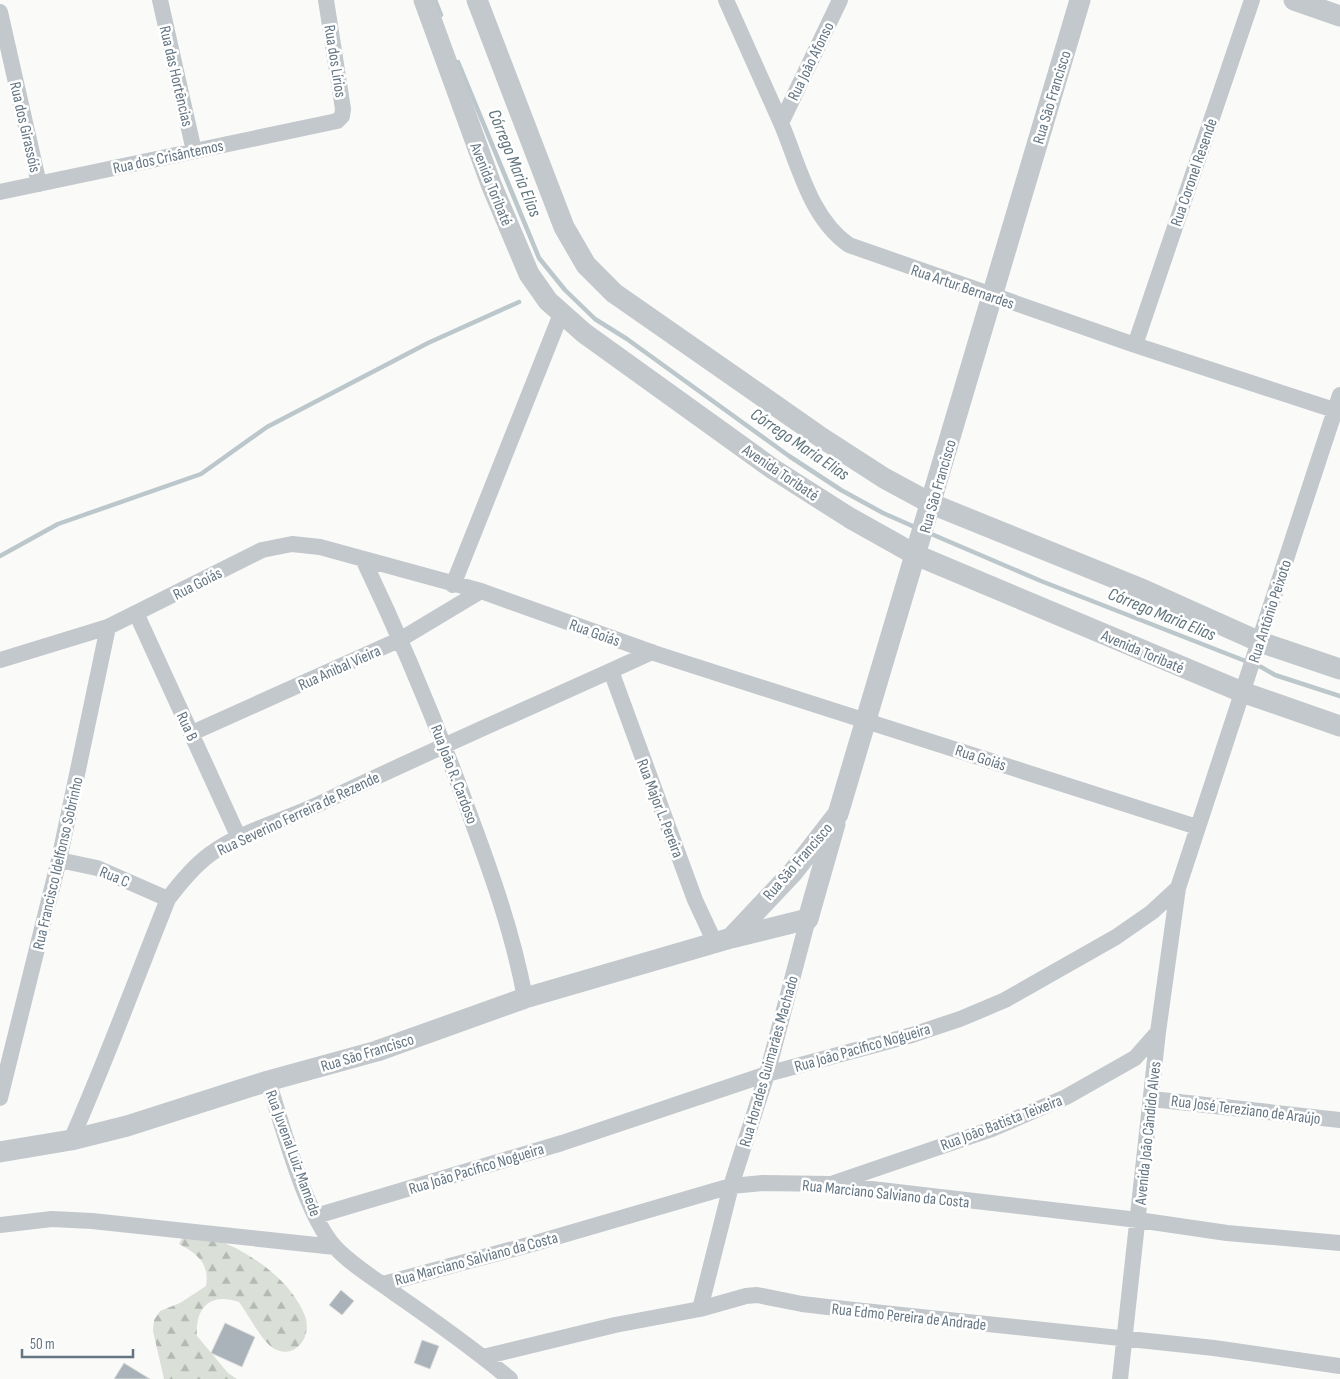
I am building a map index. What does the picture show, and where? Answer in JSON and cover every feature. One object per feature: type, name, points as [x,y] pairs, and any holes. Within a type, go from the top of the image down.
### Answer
[{"type":"street","name":"Rua das Hortências","points":[[160,0],[194,151]]},
{"type":"street","name":"Rua dos Lírios","points":[[326,0],[343,109],[342,116],[337,121]]},
{"type":"street","name":"Avenida Toribaté","points":[[424,0],[490,184],[529,274],[548,301],[561,314],[773,468],[850,518],[918,550],[1244,688],[1340,726]]},
{"type":"street","points":[[476,0],[564,227],[586,265],[614,293],[822,438],[930,510],[1144,590],[1258,646],[1340,669]]},
{"type":"street","name":"Rua Artur Bernardes","points":[[726,0],[781,123],[816,208],[837,237],[856,248],[992,296],[1338,412]]},
{"type":"street","name":"Rua João Afonso","points":[[781,123],[840,0]]},
{"type":"street","name":"Rua São Francisco","points":[[723,941],[793,872],[838,814],[930,510],[1080,0]]},
{"type":"street","name":"Rua Coronel Resende","points":[[1135,345],[1252,0]]},
{"type":"street","points":[[1294,0],[1340,16]]},
{"type":"street","name":"Rua dos Girassóis","points":[[0,12],[39,184]]},
{"type":"street","name":"Rua dos Crisântemos","points":[[0,192],[337,121]]},
{"type":"street","points":[[453,585],[561,314]]},
{"type":"street","name":"Rua Antônio Peixoto","points":[[1197,827],[1338,412],[1340,395]]},
{"type":"street","name":"Rua Goiás","points":[[0,660],[108,627],[262,550],[292,544],[320,547],[453,585],[481,591],[652,652],[1197,827]]},
{"type":"street","name":"Rua João R. Cardoso","points":[[363,559],[401,639],[444,744],[500,900],[517,956],[525,998]]},
{"type":"street","name":"Rua Anibal Vieira","points":[[192,733],[401,639],[481,591]]},
{"type":"street","name":"Rua B","points":[[137,614],[239,838]]},
{"type":"street","name":"Rua Francisco Idelfonso Sobrinho","points":[[0,1098],[59,860],[108,627]]},
{"type":"street","name":"Rua Severino Ferreira de Rezende","points":[[71,1140],[95,1086],[168,899],[179,883],[209,855],[239,838],[314,806],[444,744],[652,652]]},
{"type":"street","name":"Rua Major L. Pereira","points":[[611,671],[695,900],[723,941]]},
{"type":"street","name":"Rua Horades Guimarães Machado","points":[[700,1309],[731,1186],[767,1074],[838,814]]},
{"type":"street","name":"Rua João Pacífico Nogueira","points":[[316,1216],[562,1143],[767,1074],[912,1035],[960,1019],[1005,1000],[1116,937],[1152,912],[1178,888],[1197,827]]},
{"type":"street","name":"Rua C","points":[[59,860],[97,868],[168,899]]},
{"type":"street","name":"Avenida João Cândido Alves","points":[[1120,1379],[1158,1032],[1178,888]]},
{"type":"street","name":"Rua São Francisco","points":[[0,1152],[71,1140],[127,1126],[268,1081],[377,1051],[525,998],[723,941],[808,919]]},
{"type":"street","name":"Rua João Batista Teixeira","points":[[829,1184],[992,1129],[1066,1098],[1135,1058],[1158,1032]]},
{"type":"street","name":"Rua Juvenal Luiz Mamede","points":[[268,1081],[294,1160],[316,1216],[335,1247],[382,1284],[484,1357],[510,1379]]},
{"type":"street","name":"Rua José Tereziano de Araújo","points":[[1152,1099],[1340,1120]]},
{"type":"street","name":"Rua Marciano Salviano da Costa","points":[[382,1284],[523,1247],[731,1186],[764,1183],[829,1184],[1138,1220],[1227,1233],[1340,1243]]},
{"type":"street","points":[[0,1225],[52,1220],[92,1222],[335,1247]]},
{"type":"street","name":"Rua Edmo Pereira de Andrade","points":[[484,1357],[615,1325],[700,1309],[736,1297],[757,1295],[845,1309],[1125,1338],[1340,1366]]},
{"type":"green space","points":[[184,1235],[211,1238],[242,1251],[280,1279],[299,1303],[305,1316],[306,1332],[300,1345],[288,1351],[273,1348],[259,1333],[239,1302],[229,1299],[212,1301],[206,1305],[199,1317],[197,1336],[228,1373],[237,1379],[164,1379],[153,1331],[154,1320],[160,1311],[180,1303],[206,1286],[206,1271],[201,1260],[197,1255],[179,1244]]},
{"type":"building","points":[[341,1290],[354,1301],[342,1315],[329,1305]]},
{"type":"building","points":[[225,1323],[255,1337],[242,1367],[211,1353]]},
{"type":"building","points":[[422,1340],[439,1346],[430,1369],[414,1363]]},
{"type":"building","points":[[124,1363],[150,1379],[114,1379]]},
{"type":"waterway","name":"Córrego Maria Elias","points":[[435,0],[441,15]]},
{"type":"waterway","name":"Córrego Maria Elias","points":[[458,62],[539,258],[565,290],[595,319],[627,339],[789,456],[841,490],[883,513],[917,528]]},
{"type":"waterway","points":[[0,556],[58,524],[201,474],[267,427],[428,343],[519,302]]},
{"type":"waterway","name":"Córrego Maria Elias","points":[[929,533],[1041,581],[1248,662]]},
{"type":"waterway","name":"Córrego Maria Elias","points":[[1256,664],[1275,675],[1340,696]]}]
